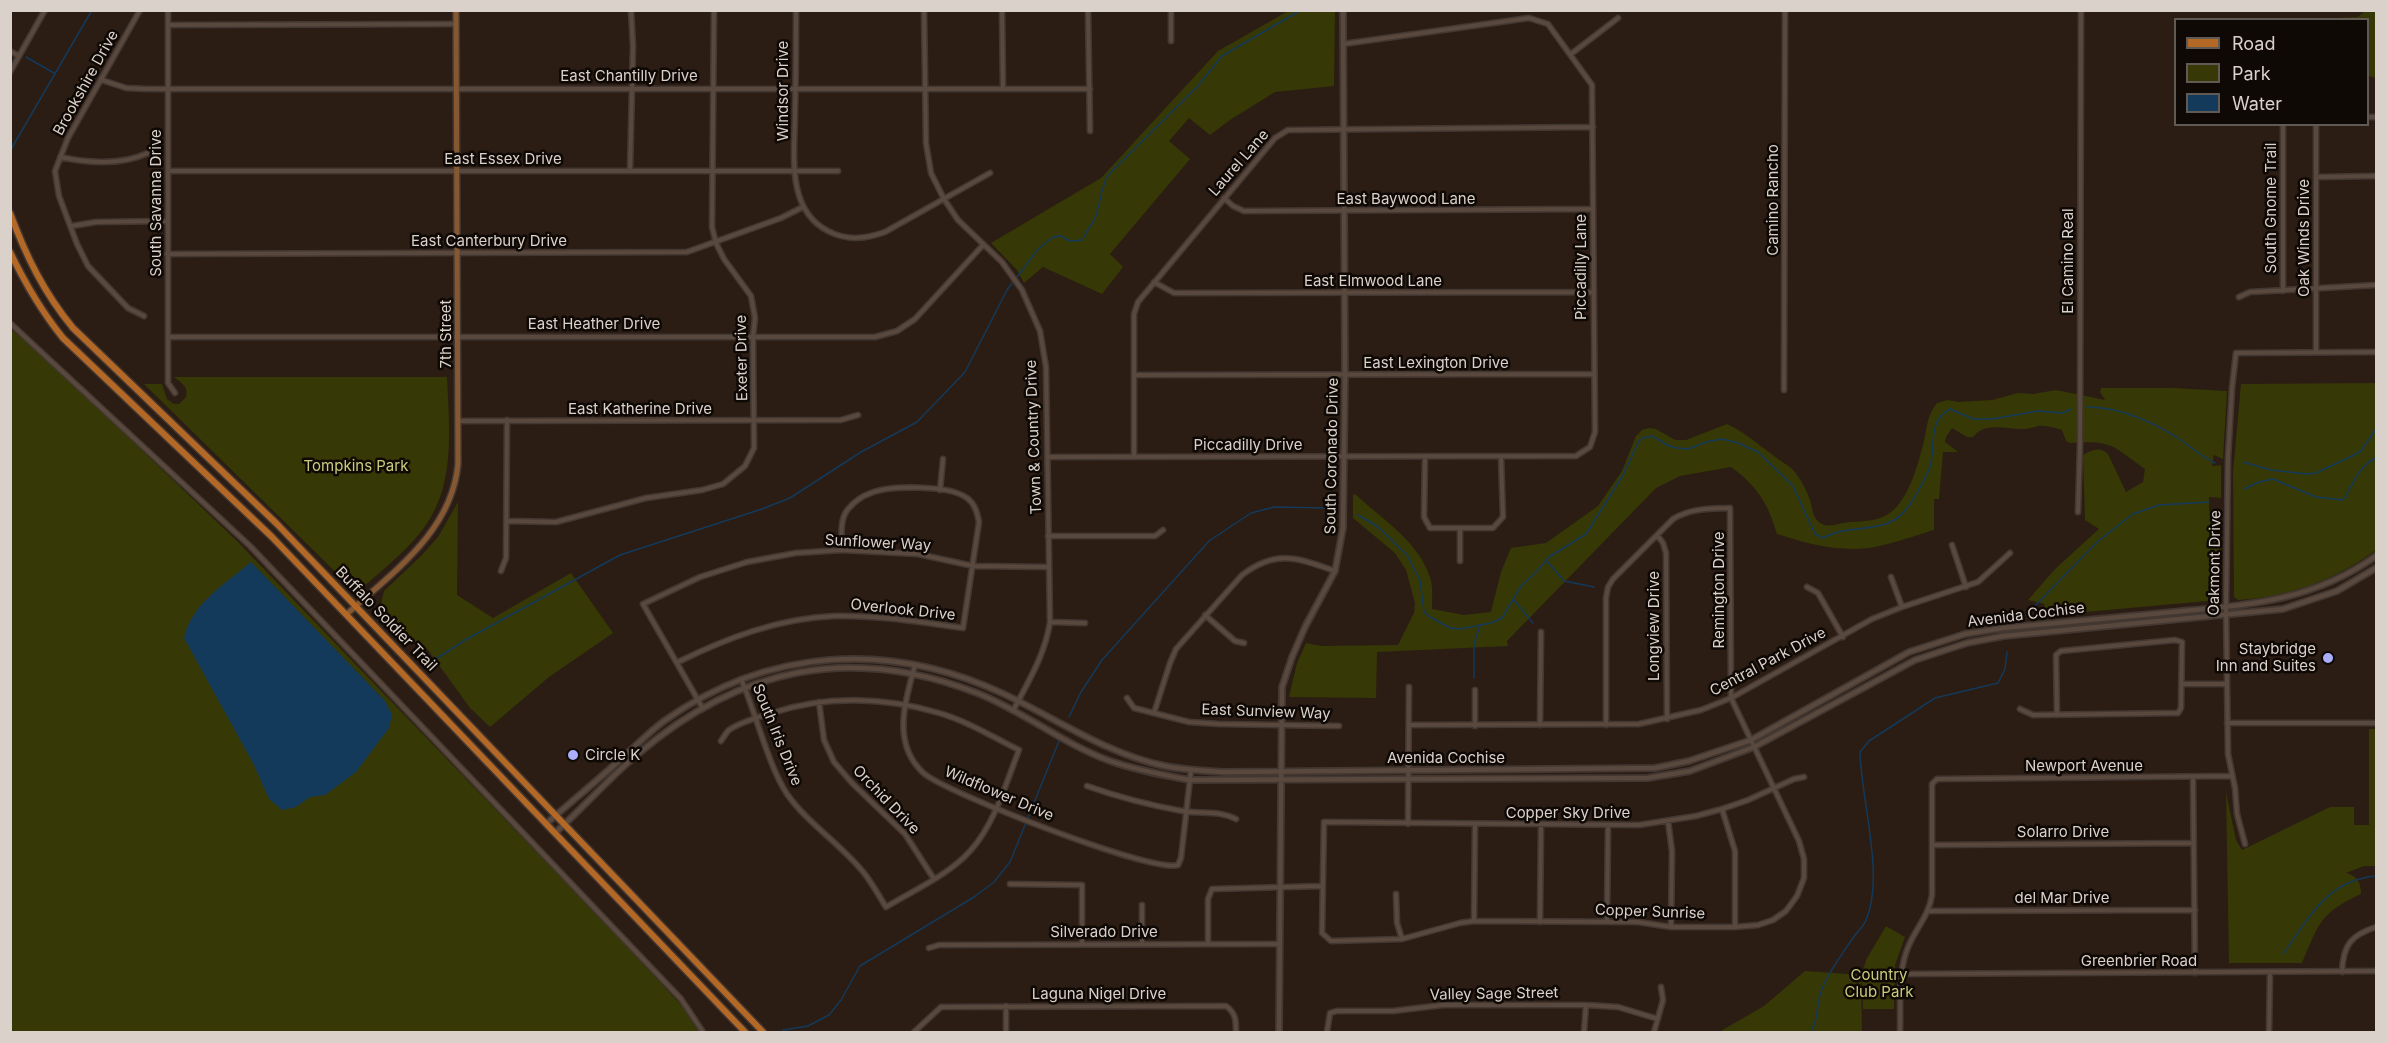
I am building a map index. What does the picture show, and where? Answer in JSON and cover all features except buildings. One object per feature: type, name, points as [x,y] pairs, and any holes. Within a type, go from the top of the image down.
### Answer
[{"type":"main road","name":"7th Street","points":[[347,615],[414,552],[435,528],[450,502],[458,474],[456,10]]},
{"type":"main road","name":"Buffalo Soldier Trail","points":[[10,213],[37,278],[53,304],[73,328],[277,524],[763,1032]]},
{"type":"main road","name":"Buffalo Soldier Trail","points":[[10,252],[26,285],[47,319],[63,338],[193,461],[347,615],[746,1032]]},
{"type":"street","points":[[10,72],[45,10]]},
{"type":"street","name":"Brookshire Drive","points":[[140,10],[68,138],[56,171],[59,196],[88,266],[128,308],[144,316]]},
{"type":"street","name":"South Savanna Drive","points":[[168,10],[168,383],[175,393]]},
{"type":"street","points":[[630,171],[631,10]]},
{"type":"street","name":"Exeter Drive","points":[[507,522],[556,522],[646,498],[702,490],[723,484],[745,466],[754,448],[753,336],[755,318],[751,296],[724,259],[716,243],[712,227],[714,10]]},
{"type":"street","name":"Windsor Drive","points":[[796,10],[795,171],[802,207]]},
{"type":"street","name":"Town & Country Drive","points":[[924,10],[926,143],[931,173],[958,220],[1002,262],[1022,290],[1040,331],[1046,367],[1050,622],[1047,641],[1041,657],[1013,711]]},
{"type":"street","points":[[1002,10],[1003,88]]},
{"type":"street","points":[[1088,10],[1090,131]]},
{"type":"street","points":[[1171,10],[1171,42]]},
{"type":"street","name":"South Coronado Drive","points":[[1279,1032],[1282,687],[1292,657],[1335,571],[1344,528],[1346,375],[1343,10]]},
{"type":"street","name":"Camino Rancho","points":[[1784,390],[1785,10]]},
{"type":"street","name":"El Camino Real","points":[[2078,512],[2081,10]]},
{"type":"street","points":[[1342,44],[1529,18],[1548,24],[1571,54],[1618,18]]},
{"type":"street","points":[[168,25],[456,24]]},
{"type":"street","points":[[10,51],[19,56]]},
{"type":"street","name":"Piccadilly Lane","points":[[1571,54],[1592,86],[1594,432],[1590,447]]},
{"type":"street","name":"East Chantilly Drive","points":[[102,80],[126,88],[1090,89]]},
{"type":"street","name":"South Gnome Trail","points":[[2283,126],[2283,291]]},
{"type":"street","name":"Oak Winds Drive","points":[[2316,126],[2316,352]]},
{"type":"street","name":"Laurel Lane","points":[[1134,457],[1134,314],[1138,302],[1275,138],[1288,130],[1593,127]]},
{"type":"street","points":[[60,157],[85,161],[132,160],[148,153]]},
{"type":"street","name":"East Essex Drive","points":[[168,171],[838,171]]},
{"type":"street","points":[[802,207],[812,220],[833,233],[852,238],[868,238],[885,232],[990,172]]},
{"type":"street","points":[[2316,177],[2376,176]]},
{"type":"street","name":"East Baywood Lane","points":[[1224,198],[1233,206],[1244,211],[1593,209]]},
{"type":"street","name":"East Canterbury Drive","points":[[168,254],[687,252],[781,218],[802,207]]},
{"type":"street","points":[[72,226],[96,222],[168,221]]},
{"type":"street","name":"East Heather Drive","points":[[168,337],[875,337],[897,331],[915,319],[983,245]]},
{"type":"street","name":"East Elmwood Lane","points":[[1154,282],[1174,293],[1594,292]]},
{"type":"street","points":[[2239,297],[2250,292],[2376,285]]},
{"type":"street","points":[[10,324],[250,546],[681,999],[703,1032]]},
{"type":"street","points":[[2316,352],[2376,352]]},
{"type":"street","name":"Oakmont Drive","points":[[2245,844],[2238,822],[2228,754],[2227,723],[2228,458],[2236,353],[2316,352]]},
{"type":"street","name":"East Lexington Drive","points":[[1134,375],[1594,374]]},
{"type":"street","name":"East Katherine Drive","points":[[458,421],[841,420],[858,414]]},
{"type":"street","points":[[501,571],[506,558],[507,420]]},
{"type":"street","name":"Piccadilly Drive","points":[[1048,458],[1576,456],[1590,447]]},
{"type":"street","points":[[1425,457],[1424,518],[1430,528],[1493,528],[1503,517],[1501,456]]},
{"type":"street","points":[[940,490],[942,459]]},
{"type":"street","points":[[842,550],[842,520],[847,510],[857,500],[871,493],[898,488],[940,490],[960,494],[975,506],[980,522],[974,566]]},
{"type":"street","name":"Remington Drive","points":[[1657,535],[1673,519],[1684,513],[1695,509],[1730,508],[1731,698],[1751,740]]},
{"type":"street","points":[[1460,561],[1461,528]]},
{"type":"street","points":[[1048,536],[1155,536],[1163,530]]},
{"type":"street","points":[[1606,725],[1606,598],[1608,587],[1657,535]]},
{"type":"street","name":"Longview Drive","points":[[1657,535],[1666,553],[1667,719]]},
{"type":"street","points":[[1952,545],[1966,587]]},
{"type":"street","name":"Sunflower Way","points":[[678,662],[643,604],[700,577],[747,562],[796,553],[842,550],[918,554],[974,566],[1049,567]]},
{"type":"street","name":"Central Park Drive","points":[[1409,725],[1639,724],[1701,710],[1731,698],[1872,619],[1978,582],[2010,553]]},
{"type":"street","name":"Avenida Cochise","points":[[547,824],[662,723],[697,699],[741,678],[803,661],[843,658],[884,660],[915,664],[963,677],[1018,701],[1123,753],[1164,766],[1191,770],[1655,768],[1689,761],[1751,740],[1909,652],[1965,634],[2003,628],[2269,602],[2316,589],[2361,567],[2376,556]]},
{"type":"street","points":[[1154,713],[1176,649],[1242,575],[1266,560],[1277,558],[1301,559],[1335,571]]},
{"type":"street","name":"Overlook Drive","points":[[678,662],[742,634],[775,624],[807,619],[834,616],[873,617],[963,628],[974,566]]},
{"type":"street","name":"Avenida Cochise","points":[[556,832],[636,755],[668,729],[702,708],[745,687],[804,671],[843,666],[913,674],[977,693],[1109,761],[1190,780],[1648,778],[1689,771],[1754,747],[1915,660],[1966,643],[2004,636],[2283,609],[2337,591],[2376,568]]},
{"type":"street","points":[[1891,577],[1902,607]]},
{"type":"street","points":[[1807,587],[1818,593],[1843,637]]},
{"type":"street","points":[[1205,615],[1235,641],[1244,643]]},
{"type":"street","points":[[1050,622],[1085,623]]},
{"type":"street","points":[[1540,632],[1540,725]]},
{"type":"street","points":[[2020,709],[2033,715],[2057,715],[2178,713],[2181,708],[2182,642],[2175,640],[2061,651],[2056,656],[2057,715]]},
{"type":"street","points":[[678,662],[702,708]]},
{"type":"street","name":"Wildflower Drive","points":[[915,664],[903,727],[905,746],[913,761],[924,774],[996,807],[1102,850],[1171,867],[1178,865],[1181,858],[1186,811]]},
{"type":"street","name":"South Iris Drive","points":[[741,678],[774,766],[787,793],[812,822],[864,872],[886,907],[934,879]]},
{"type":"street","points":[[2182,684],[2227,684]]},
{"type":"street","points":[[1408,824],[1409,687]]},
{"type":"street","points":[[1475,690],[1475,726]]},
{"type":"street","name":"East Sunview Way","points":[[1127,698],[1134,708],[1189,722],[1339,726]]},
{"type":"street","points":[[721,741],[729,730],[789,707],[819,702],[863,700],[906,705],[941,714],[1019,750],[996,807],[972,849],[956,864],[934,879]]},
{"type":"street","name":"Orchid Drive","points":[[819,702],[824,740],[834,762],[852,783],[905,834],[934,879]]},
{"type":"street","points":[[2227,723],[2376,723]]},
{"type":"street","name":"Copper Sunrise","points":[[1324,886],[1323,933],[1331,941],[1402,939],[1474,921],[1607,921],[1638,922],[1671,927],[1735,927],[1758,925],[1773,920],[1786,911],[1797,896],[1804,878],[1804,859],[1799,841],[1751,740]]},
{"type":"street","points":[[1186,811],[1191,770]]},
{"type":"street","name":"Newport Avenue","points":[[1932,845],[1932,784],[1937,779],[2232,776]]},
{"type":"street","name":"Copper Sky Drive","points":[[1324,886],[1324,822],[1608,825],[1668,821],[1722,809],[1804,777]]},
{"type":"street","points":[[2193,778],[2195,973]]},
{"type":"street","points":[[1087,786],[1135,802],[1186,811],[1227,814],[1236,819]]},
{"type":"street","points":[[1722,809],[1735,851],[1735,927]]},
{"type":"street","points":[[1668,821],[1672,852],[1671,927]]},
{"type":"street","points":[[1474,921],[1475,825]]},
{"type":"street","points":[[1540,922],[1541,825]]},
{"type":"street","points":[[1607,921],[1608,825]]},
{"type":"street","name":"Solarro Drive","points":[[1932,845],[2194,843]]},
{"type":"street","points":[[1900,1032],[1902,974],[1908,946],[1929,910],[1932,895],[1932,845]]},
{"type":"street","points":[[1010,884],[1082,885],[1082,944]]},
{"type":"street","points":[[1208,944],[1208,899],[1212,890],[1324,886]]},
{"type":"street","points":[[1396,894],[1397,923],[1402,939]]},
{"type":"street","points":[[1142,905],[1142,944]]},
{"type":"street","name":"del Mar Drive","points":[[1929,910],[2194,910]]},
{"type":"street","points":[[2342,972],[2343,953],[2351,940],[2376,927]]},
{"type":"street","name":"Silverado Drive","points":[[929,948],[939,945],[1279,944]]},
{"type":"street","name":"Greenbrier Road","points":[[1902,974],[2376,971]]},
{"type":"street","points":[[2269,1032],[2270,973]]},
{"type":"street","points":[[1654,1032],[1663,1000],[1661,987]]},
{"type":"street","name":"Valley Sage Street","points":[[1327,1032],[1330,1013],[1337,1011],[1394,1011],[1443,1005],[1586,1005],[1618,1007],[1658,1018]]},
{"type":"street","points":[[1584,1032],[1586,1005]]},
{"type":"street","points":[[1006,1006],[1006,1032]]},
{"type":"street","name":"Laguna Nigel Drive","points":[[914,1032],[941,1007],[1006,1006],[1226,1006],[1232,1010],[1236,1018],[1236,1032]]},
{"type":"green space","points":[[1290,10],[1335,11],[1334,86],[1275,92],[1210,135],[1189,118],[1169,141],[1190,159],[1110,254],[1123,267],[1102,294],[1043,267],[1024,283],[1017,270],[991,243],[1101,178],[1218,51]]},
{"type":"green space","points":[[2365,11],[2376,11],[2376,78],[2369,76],[2369,18],[2334,18],[2358,17]]},
{"type":"green space","points":[[13,331],[44,357],[238,542],[621,940],[681,1005],[699,1032],[11,1032],[10,334]]},
{"type":"green space","name":"Tompkins Park","points":[[174,377],[447,377],[448,453],[446,472],[436,508],[411,544],[357,593],[144,384],[162,384],[167,399],[174,404],[179,404],[186,397],[186,390],[184,385]]},
{"type":"green space","points":[[2376,383],[2376,550],[2344,570],[2311,585],[2275,595],[2238,600],[2234,597],[2233,472],[2241,384]]},
{"type":"green space","points":[[2101,388],[2227,391],[2223,459],[2214,455],[2212,466],[2221,465],[2221,498],[2209,497],[2209,511],[2220,514],[2221,554],[2218,600],[2041,616],[2040,613],[2045,604],[2028,600],[2055,569],[2099,529],[2085,520],[2083,455],[2099,449],[2108,454],[2126,492],[2143,482],[2145,469],[2111,446],[2095,443],[2070,443],[2066,441],[2062,430],[2050,427],[2038,426],[2024,429],[1997,427],[1984,429],[1973,437],[1967,437],[1952,428],[1945,442],[1958,452],[1943,452],[1939,499],[1934,499],[1934,530],[1889,544],[1863,549],[1813,544],[1777,534],[1770,513],[1755,488],[1731,467],[1680,476],[1656,488],[1507,641],[1508,646],[1377,652],[1376,698],[1289,697],[1297,663],[1306,643],[1321,646],[1398,645],[1414,613],[1415,603],[1406,570],[1395,553],[1353,518],[1353,495],[1355,494],[1400,533],[1419,555],[1431,581],[1432,609],[1464,615],[1491,612],[1501,572],[1511,548],[1546,543],[1598,506],[1622,471],[1636,436],[1642,430],[1656,429],[1675,440],[1686,440],[1727,424],[1733,427],[1793,470],[1806,489],[1816,519],[1822,524],[1832,525],[1878,519],[1896,508],[1905,495],[1917,467],[1929,418],[1937,403],[1948,400],[1958,402],[1992,400],[2018,393],[2033,394],[2056,390],[2105,400],[2100,392]]},
{"type":"green space","points":[[458,502],[457,595],[493,618],[571,573],[613,633],[549,677],[490,727],[470,708],[428,650],[394,630],[385,622],[380,608],[384,591],[438,537]]},
{"type":"green space","points":[[2369,729],[2376,729],[2376,866],[2364,866],[2346,873],[2358,880],[2361,894],[2337,907],[2322,921],[2302,963],[2229,963],[2226,792],[2236,840],[2242,850],[2330,807],[2354,807],[2354,825],[2369,825]]},
{"type":"green space","name":"Country Club Park","points":[[1886,926],[1905,937],[1895,965],[1894,1009],[1863,1009],[1862,975],[1866,960]]},
{"type":"green space","points":[[1805,971],[1861,975],[1862,1032],[1719,1032],[1764,1006]]},
{"type":"water","points":[[251,562],[385,701],[392,715],[389,728],[356,772],[325,795],[310,797],[296,807],[282,810],[269,799],[254,765],[184,638],[194,614],[202,604],[220,586]]},
{"type":"waterway","points":[[10,151],[92,10]]},
{"type":"waterway","points":[[427,665],[465,640],[620,555],[790,498],[861,452],[917,422],[965,372],[1007,290],[1038,249],[1053,237],[1061,236],[1070,241],[1083,240],[1095,218],[1108,175],[1197,87],[1222,56],[1301,10]]},
{"type":"waterway","points":[[26,57],[54,73]]},
{"type":"waterway","points":[[2087,407],[2113,410],[2140,418],[2165,430],[2215,463]]},
{"type":"waterway","points":[[1358,515],[1378,527],[1407,555],[1420,580],[1424,612],[1450,628],[1460,629],[1491,623],[1502,618],[1521,586],[1549,557],[1586,534],[1623,475],[1639,441],[1643,438],[1652,436],[1669,446],[1688,449],[1722,439],[1758,452],[1793,486],[1815,534],[1823,538],[1834,533],[1879,526],[1890,522],[1908,507],[1930,467],[1935,427],[1938,420],[1950,409],[1973,419],[1992,419],[2038,411],[2063,413],[2071,409]]},
{"type":"waterway","points":[[2243,462],[2271,470],[2316,473],[2360,452],[2376,429]]},
{"type":"waterway","points":[[2244,489],[2273,479],[2316,497],[2343,500],[2360,471],[2376,458]]},
{"type":"waterway","points":[[2026,615],[2097,542],[2133,514],[2159,505],[2209,502]]},
{"type":"waterway","points":[[1069,717],[1081,692],[1102,660],[1209,541],[1251,513],[1274,507],[1329,508]]},
{"type":"waterway","points":[[1546,560],[1564,581],[1594,587]]},
{"type":"waterway","points":[[1513,599],[1533,623]]},
{"type":"waterway","points":[[1474,678],[1474,643],[1480,626]]},
{"type":"waterway","points":[[1811,1032],[1825,982],[1840,956],[1865,922],[1871,902],[1873,860],[1860,752],[1869,741],[1935,698],[1998,683],[2005,669],[2007,652]]},
{"type":"waterway","points":[[783,1030],[808,1026],[829,1015],[841,1000],[860,966],[974,897],[994,882],[1010,862],[1059,741]]},
{"type":"waterway","points":[[2283,954],[2311,915],[2332,893],[2359,879],[2376,876]]},
{"type":"place","name":"Staybridge Inn and Suites","points":[[2328,658]]},
{"type":"place","name":"Circle K","points":[[573,755]]}]
